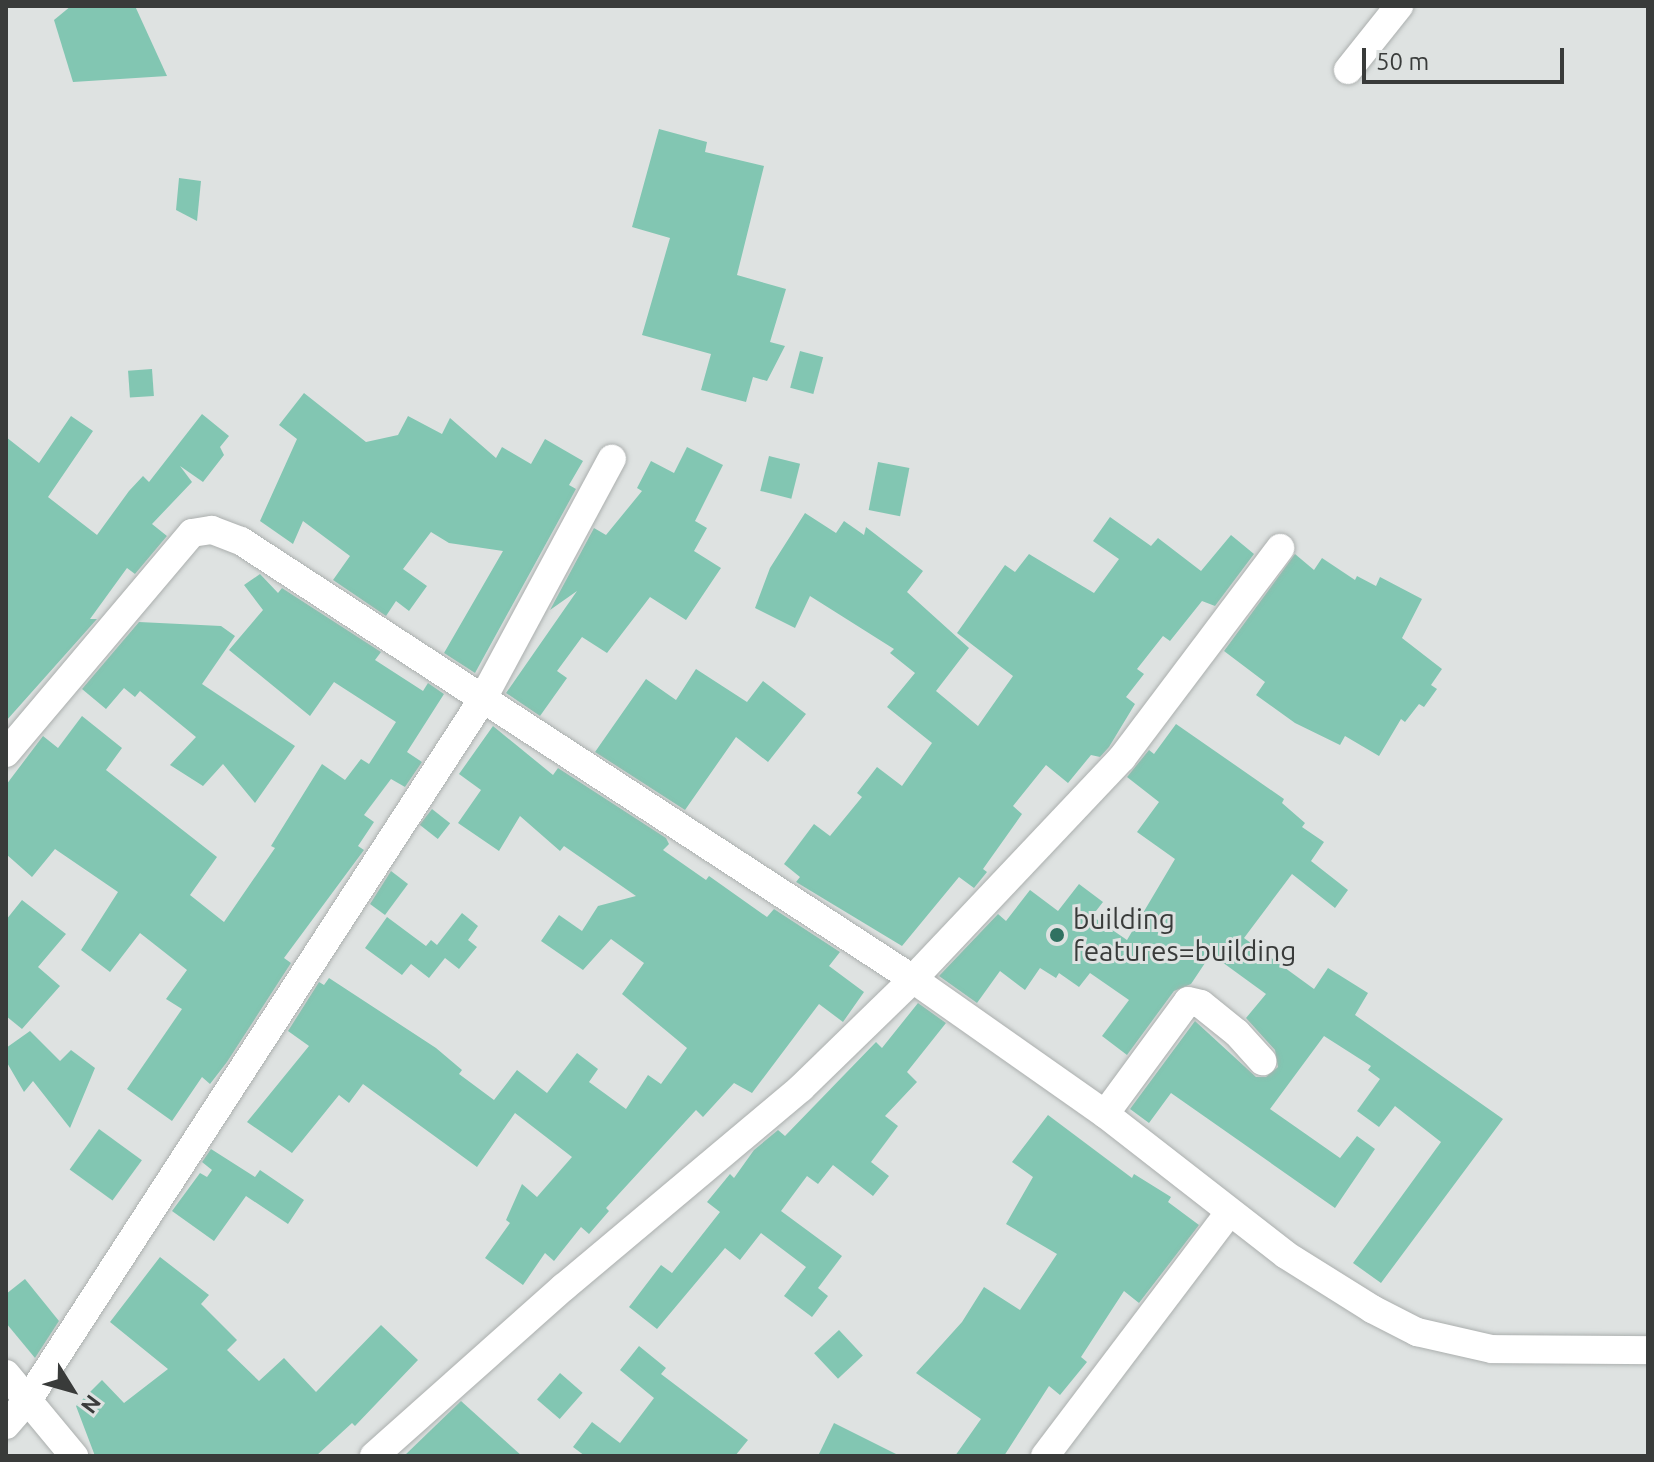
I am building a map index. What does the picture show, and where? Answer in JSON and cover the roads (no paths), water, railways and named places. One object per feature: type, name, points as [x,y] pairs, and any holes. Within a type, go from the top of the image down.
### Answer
[{"type":"street","points":[[1348,70],[1399,6]]},
{"type":"street","points":[[6,1425],[28,1400],[482,700],[612,459]]},
{"type":"street","points":[[6,753],[172,554],[192,533],[212,530],[241,541],[913,979],[1105,1114],[1229,1213],[1311,1271],[1417,1332],[1492,1349],[1648,1350]]},
{"type":"street","points":[[374,1456],[554,1295],[801,1088],[913,979],[1122,758],[1280,548]]},
{"type":"street","points":[[1105,1114],[1188,1001],[1201,1004],[1237,1033],[1262,1061]]},
{"type":"street","points":[[1045,1456],[1229,1213]]},
{"type":"street","points":[[6,1374],[74,1456]]},
{"type":"place","name":"building features=building","points":[[1057,935]]}]
